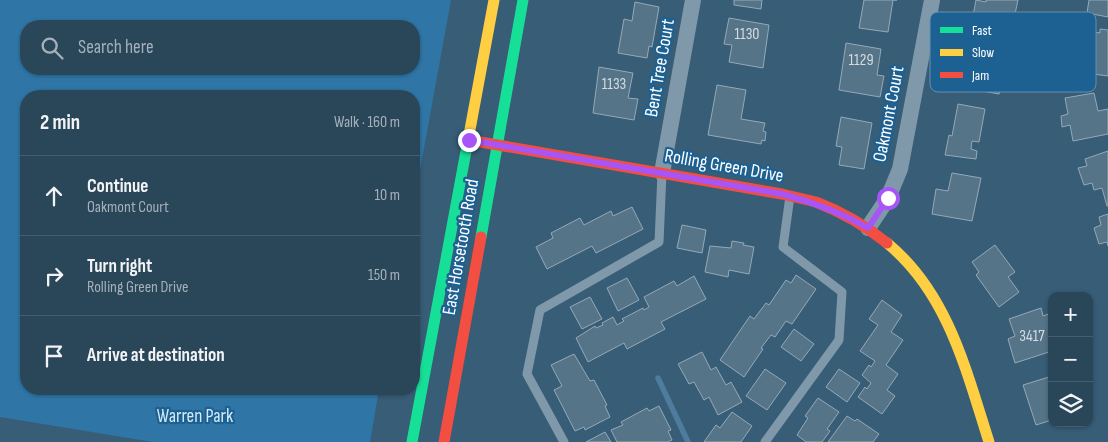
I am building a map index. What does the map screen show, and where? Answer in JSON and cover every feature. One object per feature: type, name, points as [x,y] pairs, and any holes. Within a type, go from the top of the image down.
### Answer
[{"type":"main road","name":"East Horsetooth Road","points":[[412,442],[494,0]]},
{"type":"main road","name":"East Horsetooth Road","points":[[444,442],[523,0]]},
{"type":"main road","name":"Rolling Green Drive","points":[[469,140],[790,196],[814,202],[847,216],[868,228],[907,261],[929,289],[947,320],[955,338],[989,442]]},
{"type":"street","name":"Bent Tree Court","points":[[662,173],[693,0]]},
{"type":"street","name":"Oakmont Court","points":[[868,228],[888,198],[900,169],[932,0]]},
{"type":"lane","points":[[564,442],[527,374],[540,310],[659,242],[662,173]]},
{"type":"lane","points":[[765,442],[839,340],[842,292],[783,247],[790,196]]},
{"type":"green space","name":"Warren Park","points":[[0,0],[451,0],[420,170],[420,90],[20,90],[20,395],[378,395],[370,442],[153,442],[0,417]]},
{"type":"building","points":[[734,0],[762,0],[761,9],[734,5]]},
{"type":"building","points":[[864,0],[893,0],[888,32],[859,28]]},
{"type":"building","points":[[976,0],[986,2],[986,0],[1018,0],[1015,12],[974,12]]},
{"type":"building","points":[[1089,0],[1108,0],[1108,17],[1096,15],[1096,12],[1087,12]]},
{"type":"building","points":[[635,2],[659,7],[652,47],[649,46],[647,58],[618,53],[624,19],[632,21]]},
{"type":"building","points":[[729,18],[769,25],[763,68],[729,62],[732,45],[724,44]]},
{"type":"building","points":[[1100,29],[1108,30],[1108,76],[1096,74],[1096,32],[1100,33]]},
{"type":"building","points":[[846,43],[881,49],[877,75],[884,76],[880,97],[839,90]]},
{"type":"building","points":[[599,67],[633,73],[628,98],[638,99],[634,120],[593,113]]},
{"type":"building","points":[[717,85],[746,90],[741,119],[765,123],[763,131],[766,132],[765,141],[762,140],[761,144],[708,135]]},
{"type":"building","points":[[1094,93],[1098,111],[1108,109],[1108,134],[1073,141],[1070,125],[1062,127],[1061,116],[1068,114],[1065,98]]},
{"type":"building","points":[[958,104],[985,109],[979,142],[972,141],[971,149],[977,151],[976,159],[945,155],[949,135],[952,136]]},
{"type":"building","points":[[841,117],[872,123],[864,169],[839,165],[842,147],[836,146]]},
{"type":"building","points":[[1108,151],[1107,206],[1102,188],[1094,190],[1092,183],[1084,185],[1078,168],[1087,166],[1085,159]]},
{"type":"building","points":[[952,173],[981,178],[972,221],[932,214],[936,189],[948,191]]},
{"type":"building","points":[[632,207],[643,229],[596,253],[592,246],[547,269],[536,247],[553,238],[551,233],[580,218],[584,225],[611,211],[613,216]]},
{"type":"building","points":[[1108,214],[1108,246],[1107,242],[1099,244],[1094,228],[1101,225],[1099,217]]},
{"type":"building","points":[[682,225],[706,230],[702,253],[677,248]]},
{"type":"building","points":[[732,241],[754,247],[749,274],[729,270],[728,277],[705,272],[710,246],[731,248]]},
{"type":"building","points":[[995,245],[1015,272],[1008,277],[1019,292],[999,307],[976,275],[979,272],[972,262]]},
{"type":"building","points":[[796,275],[816,289],[792,324],[786,321],[775,337],[771,335],[744,377],[720,360],[750,316],[754,319],[766,303],[769,305],[786,280],[791,283]]},
{"type":"building","points":[[694,276],[706,299],[661,322],[665,329],[627,349],[624,343],[588,362],[576,338],[595,326],[596,328],[603,325],[602,323],[613,317],[617,325],[624,321],[622,319],[643,308],[644,310],[649,307],[644,297],[674,281],[677,286]]},
{"type":"building","points":[[627,278],[639,300],[618,311],[607,288]]},
{"type":"building","points":[[590,297],[602,319],[582,329],[570,307]]},
{"type":"building","points":[[882,300],[902,315],[891,332],[903,340],[886,365],[898,374],[887,390],[895,396],[882,414],[858,397],[865,387],[867,389],[871,383],[862,375],[869,365],[871,367],[875,361],[860,351],[878,325],[869,319]]},
{"type":"building","points":[[1041,308],[1043,316],[1048,314],[1048,352],[1015,363],[1008,339],[1015,336],[1009,319]]},
{"type":"building","points":[[794,329],[814,344],[801,361],[781,347]]},
{"type":"building","points":[[702,352],[711,370],[716,367],[726,385],[731,382],[742,402],[718,415],[709,397],[704,400],[694,382],[689,384],[678,364]]},
{"type":"building","points":[[574,354],[590,381],[594,380],[607,405],[605,406],[610,417],[585,430],[584,427],[575,431],[554,390],[562,386],[551,365]]},
{"type":"building","points":[[765,369],[786,383],[767,410],[746,396]]},
{"type":"building","points":[[839,369],[860,383],[847,402],[826,387]]},
{"type":"building","points":[[1048,377],[1048,421],[1036,425],[1023,385]]},
{"type":"building","points":[[818,398],[839,412],[827,429],[830,431],[822,442],[806,442],[797,435],[808,418],[805,416]]},
{"type":"building","points":[[659,406],[671,430],[668,431],[672,440],[668,442],[617,442],[611,430],[623,425],[621,422],[647,408],[649,411]]},
{"type":"building","points":[[732,412],[752,426],[741,442],[704,442],[716,425],[720,428]]},
{"type":"building","points":[[847,416],[855,421],[857,419],[879,434],[873,442],[828,442]]},
{"type":"building","points":[[605,432],[611,442],[586,442]]},
{"type":"waterway","points":[[658,378],[688,442]]},
{"type":"traffic: fast","points":[[481,237],[523,0]]},
{"type":"traffic: fast","points":[[412,442],[469,135]]},
{"type":"traffic: slow","points":[[469,135],[494,0]]},
{"type":"traffic: slow","points":[[887,243],[908,263],[940,309],[963,361],[989,442]]},
{"type":"traffic: jam","points":[[469,140],[782,194],[812,201],[835,210],[853,220],[887,243]]},
{"type":"traffic: jam","points":[[444,442],[481,237]]},
{"type":"route","points":[[469,140],[782,194],[814,202],[847,216],[868,228],[888,198]]}]
